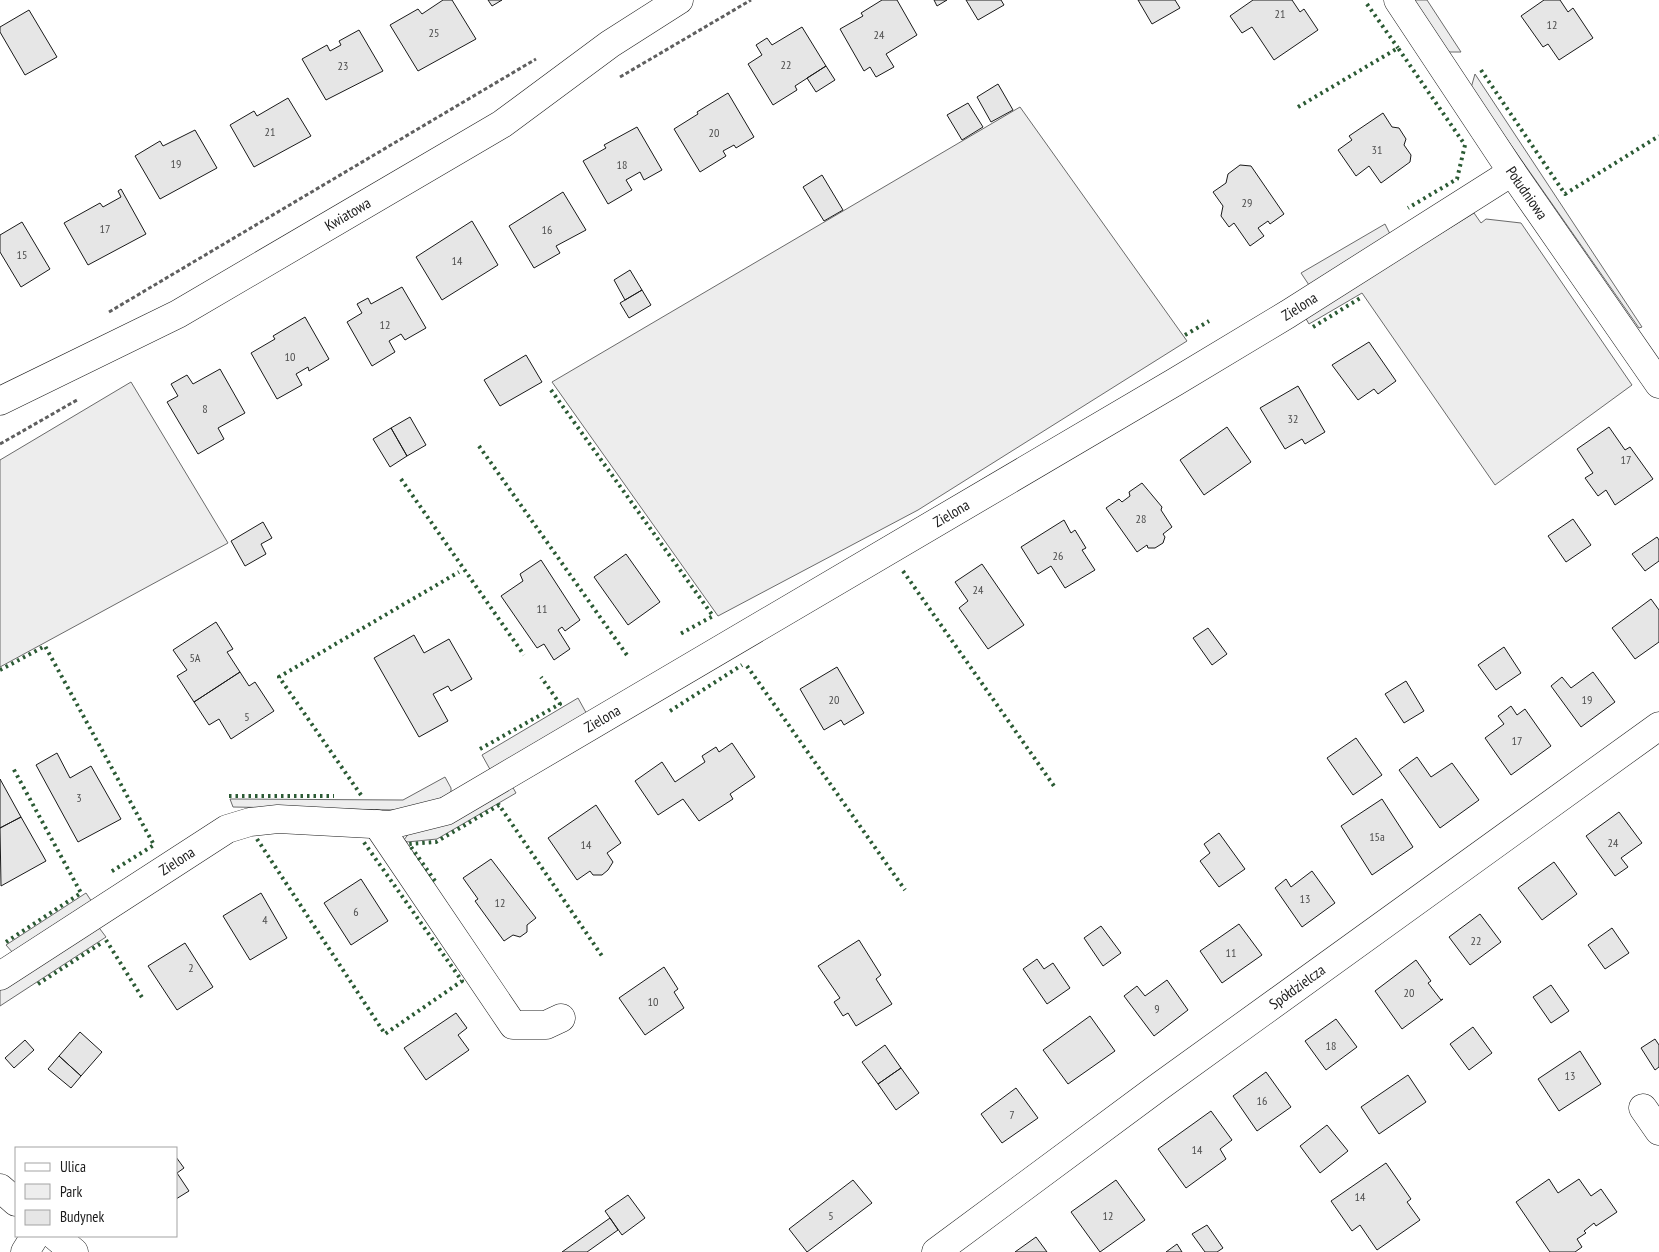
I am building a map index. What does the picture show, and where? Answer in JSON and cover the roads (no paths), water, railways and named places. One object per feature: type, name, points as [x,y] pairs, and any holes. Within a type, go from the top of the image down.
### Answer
[{"type":"street","name":"Kwiatowa","points":[[0,401],[178,314],[502,124],[610,44],[679,0]]},
{"type":"street","name":"Południowa","points":[[1398,0],[1512,172],[1659,384]]},
{"type":"street","name":"Zielona","points":[[0,976],[227,829],[250,822],[278,819],[390,825],[446,811],[1183,377],[1512,172]]},
{"type":"street","name":"Spółdzielcza","points":[[936,1252],[1168,1080],[1659,726]]},
{"type":"street","points":[[377,824],[513,1025],[546,1025],[561,1018]]},
{"type":"street","points":[[1643,1108],[1659,1131]]},
{"type":"street","points":[[0,1188],[15,1201]]},
{"type":"street","points":[[25,1252],[34,1237]]},
{"type":"street","points":[[56,1237],[74,1252]]}]
